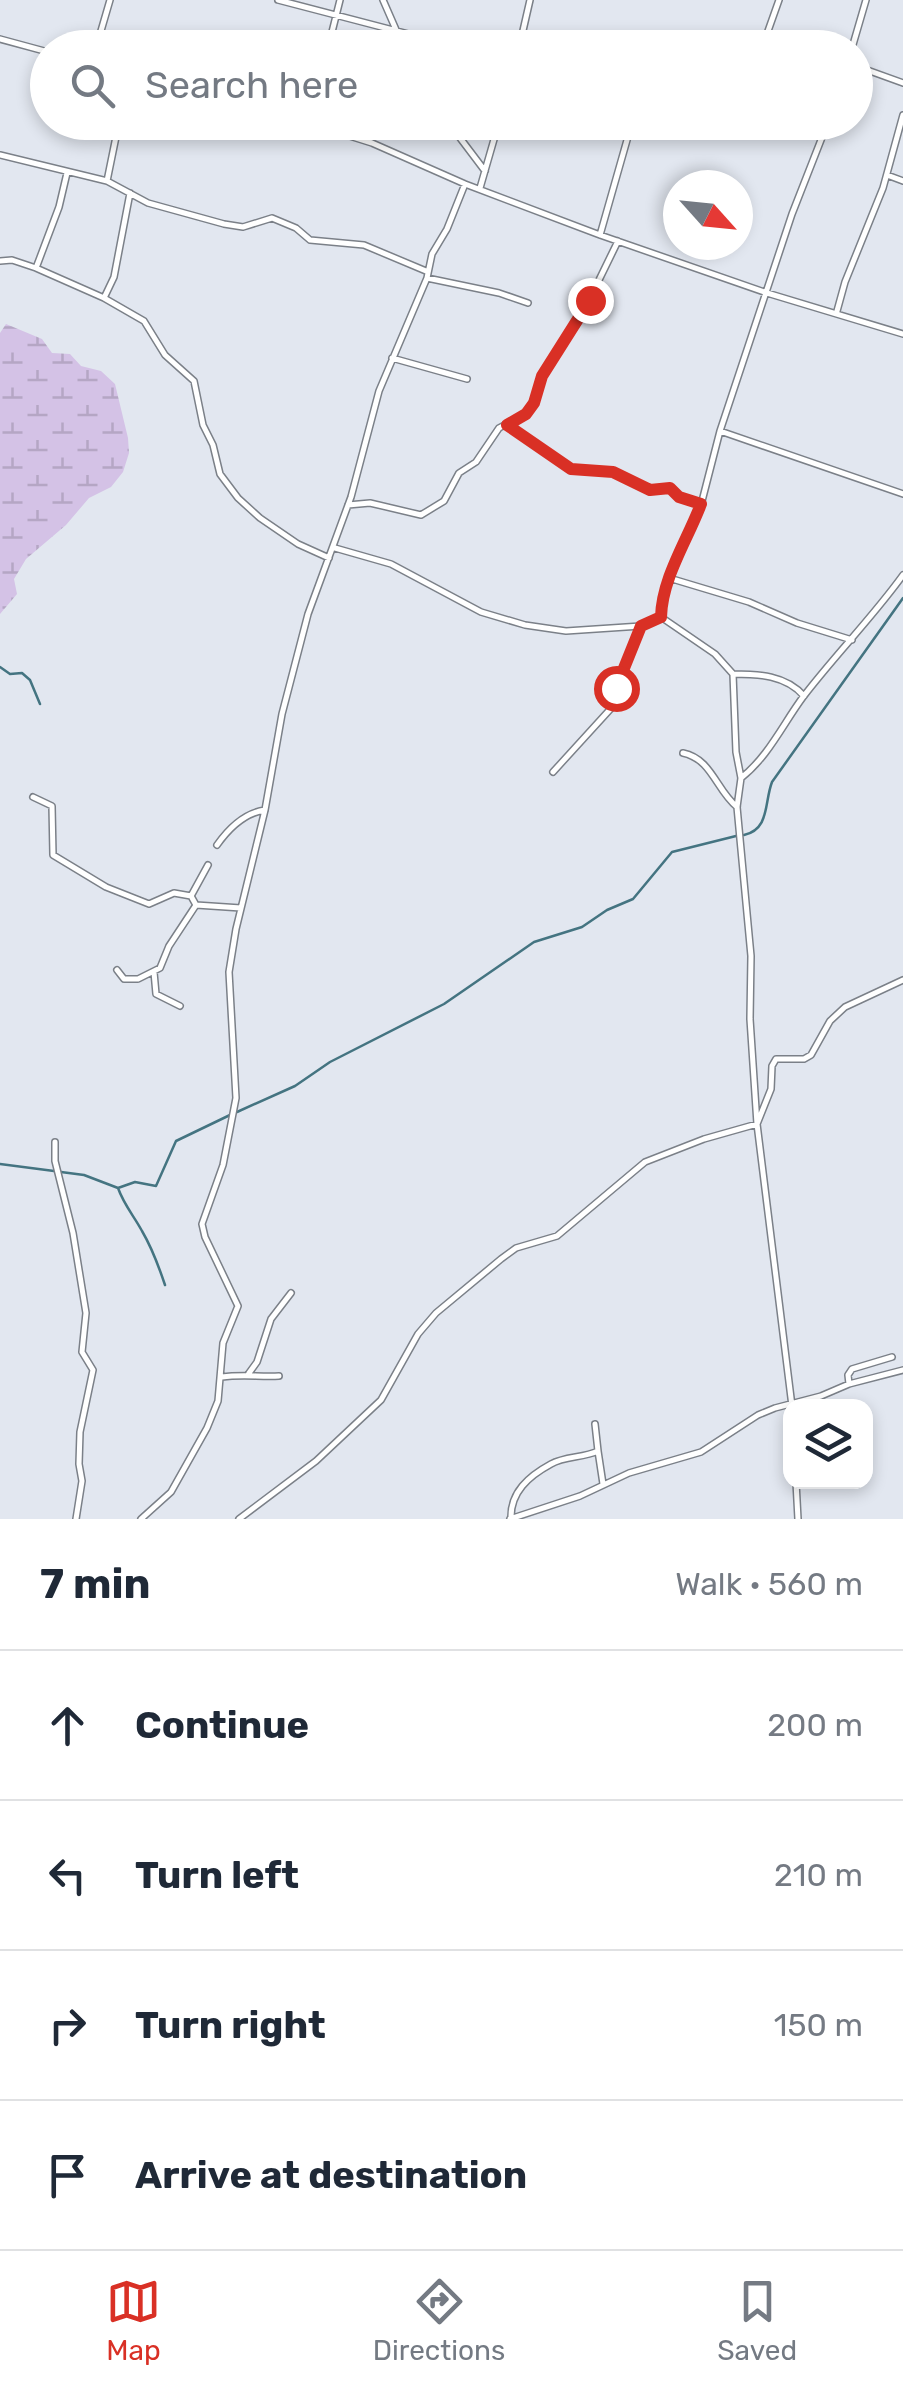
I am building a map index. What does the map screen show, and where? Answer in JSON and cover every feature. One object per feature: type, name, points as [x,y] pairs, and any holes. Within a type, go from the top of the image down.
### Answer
[{"type":"street","points":[[101,30],[110,0]]},
{"type":"street","points":[[278,0],[389,30]]},
{"type":"street","points":[[332,30],[340,0]]},
{"type":"street","points":[[383,0],[395,30]]},
{"type":"street","points":[[522,30],[530,0]]},
{"type":"street","points":[[768,30],[779,0]]},
{"type":"street","points":[[857,30],[866,0]]},
{"type":"street","points":[[0,39],[30,47]]},
{"type":"street","points":[[873,73],[903,84]]},
{"type":"street","points":[[837,312],[887,174],[903,115]]},
{"type":"street","points":[[107,181],[115,140]]},
{"type":"street","points":[[362,140],[464,184],[600,235],[766,293],[903,334]]},
{"type":"street","points":[[462,140],[485,171]]},
{"type":"street","points":[[480,188],[494,140]]},
{"type":"street","points":[[600,235],[628,140]]},
{"type":"street","points":[[661,617],[668,578],[701,504],[720,431],[792,214],[821,140]]},
{"type":"street","points":[[0,154],[107,181],[148,203],[224,224],[243,227],[272,218],[296,228],[310,240],[364,244],[426,275],[528,303]]},
{"type":"street","points":[[36,268],[68,172]]},
{"type":"street","points":[[887,174],[903,181]]},
{"type":"street","points":[[141,1519],[171,1492],[218,1401],[223,1343],[238,1306],[202,1224],[232,1128],[236,1059],[230,972],[282,714],[308,614],[348,505],[368,425],[464,184]]},
{"type":"street","points":[[104,298],[114,277],[130,194]]},
{"type":"street","points":[[348,505],[370,504],[421,515],[444,500],[459,473],[476,462],[499,428],[526,414],[534,403],[542,376],[580,319],[618,241]]},
{"type":"street","points":[[0,261],[12,260],[36,268],[104,298],[144,322],[165,355],[194,380],[203,425],[213,444],[220,474],[238,498],[298,544],[329,558]]},
{"type":"street","points":[[392,358],[467,379]]},
{"type":"street","points":[[507,425],[571,469],[613,472],[650,490],[670,488],[679,497],[701,504]]},
{"type":"street","points":[[720,431],[903,494]]},
{"type":"street","points":[[335,548],[391,564],[481,612],[525,625],[566,631],[641,626],[661,617]]},
{"type":"street","points":[[741,778],[903,575]]},
{"type":"street","points":[[668,578],[852,640]]},
{"type":"street","points":[[661,617],[715,654],[733,674],[741,778],[737,808],[752,956],[750,1020],[757,1124],[791,1399]]},
{"type":"street","points":[[553,772],[616,704],[616,688],[641,626]]},
{"type":"street","points":[[733,674],[775,678],[804,696]]},
{"type":"street","points":[[683,753],[704,762],[737,808]]},
{"type":"street","points":[[32,797],[52,806],[56,859],[139,902],[148,904],[174,893],[191,896]]},
{"type":"street","points":[[218,845],[236,823],[254,811],[265,810]]},
{"type":"street","points":[[191,896],[208,865]]},
{"type":"street","points":[[191,896],[196,905],[206,908],[241,908]]},
{"type":"street","points":[[118,970],[119,976],[131,981],[154,972],[162,965],[169,946],[196,905]]},
{"type":"street","points":[[154,972],[156,994],[180,1006]]},
{"type":"street","points":[[757,1124],[772,1089],[772,1066],[776,1059],[811,1056],[830,1022],[846,1007],[903,980]]},
{"type":"street","points":[[238,1519],[292,1480],[372,1410],[392,1386],[418,1334],[436,1313],[501,1259],[516,1248],[556,1236],[645,1162],[757,1124]]},
{"type":"street","points":[[55,1142],[55,1160],[73,1233],[86,1312],[82,1352],[93,1370],[80,1432],[82,1482],[76,1519]]},
{"type":"street","points":[[249,1373],[257,1362],[271,1319],[291,1293]]},
{"type":"street","points":[[849,1384],[852,1369],[892,1357]]},
{"type":"street","points":[[811,1399],[903,1370]]},
{"type":"street","points":[[222,1377],[249,1373],[279,1376]]},
{"type":"street","points":[[598,1451],[549,1464],[528,1480],[512,1500],[511,1519],[580,1496],[628,1472],[701,1452],[758,1415],[783,1408]]},
{"type":"street","points":[[595,1424],[602,1484]]},
{"type":"street","points":[[796,1489],[798,1519]]},
{"type":"green space","points":[[6,324],[42,339],[52,353],[70,354],[81,366],[101,371],[115,384],[129,453],[123,472],[111,487],[89,498],[66,525],[26,559],[14,579],[17,594],[0,614],[0,333]]},
{"type":"waterway","points":[[744,835],[758,827],[772,782],[903,598]]},
{"type":"waterway","points":[[0,667],[10,674],[22,673],[30,680],[40,704]]},
{"type":"waterway","points":[[237,1112],[295,1086],[330,1062],[444,1004],[534,942],[582,927],[633,899],[672,852],[736,836]]},
{"type":"waterway","points":[[61,1172],[84,1175],[118,1188],[135,1182],[156,1186],[176,1141],[230,1115]]},
{"type":"waterway","points":[[0,1164],[54,1171]]},
{"type":"waterway","points":[[118,1188],[149,1244],[165,1285]]},
{"type":"route","points":[[590,300],[542,376],[534,403],[526,414],[507,425],[571,469],[613,472],[650,490],[670,488],[679,497],[701,504],[668,578],[661,617],[641,626],[616,688]]}]
